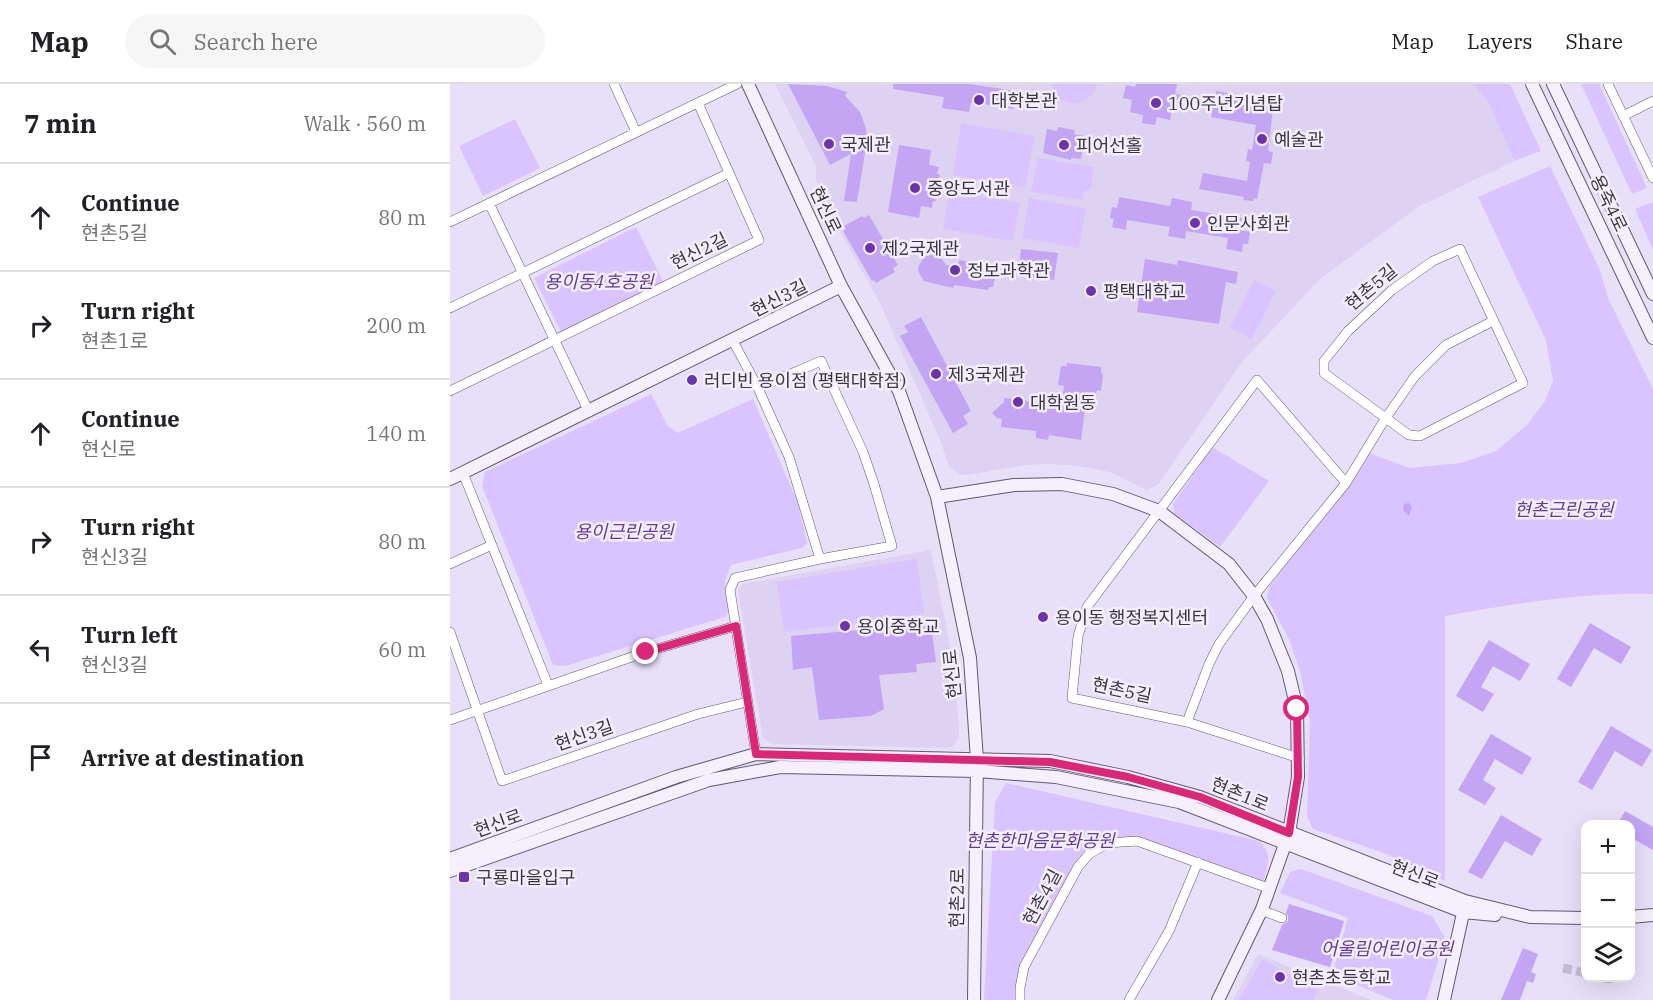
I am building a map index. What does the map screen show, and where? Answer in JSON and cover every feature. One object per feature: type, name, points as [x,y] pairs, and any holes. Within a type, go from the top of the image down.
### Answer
[{"type":"street","points":[[614,84],[636,132]]},
{"type":"street","points":[[450,222],[737,84]]},
{"type":"street","name":"현신로","points":[[748,84],[842,286],[899,391],[937,497],[970,658],[977,766]]},
{"type":"street","name":"용죽4로","points":[[1532,84],[1653,338]]},
{"type":"street","name":"용죽4로","points":[[1553,84],[1653,294]]},
{"type":"street","points":[[1608,84],[1653,178]]},
{"type":"street","points":[[1623,116],[1653,101]]},
{"type":"street","name":"현신2길","points":[[450,391],[759,240],[698,103]]},
{"type":"street","points":[[450,308],[729,173]]},
{"type":"street","points":[[489,202],[589,411]]},
{"type":"street","name":"현촌5길","points":[[1460,249],[1493,321],[1523,383],[1420,436],[1409,435],[1324,373],[1324,361],[1348,331],[1392,290],[1433,261],[1460,249]]},
{"type":"street","name":"현신3길","points":[[450,479],[842,286]]},
{"type":"street","points":[[1187,722],[1219,644],[1254,596],[1346,483],[1415,376],[1446,345],[1493,321]]},
{"type":"street","points":[[733,341],[758,388],[789,457],[820,559]]},
{"type":"street","points":[[756,754],[730,590],[735,578],[892,546],[863,452],[821,360],[758,388]]},
{"type":"street","name":"현촌5길","points":[[1299,758],[1187,722],[1072,698],[1078,636],[1087,607],[1257,380],[1346,483]]},
{"type":"street","points":[[463,473],[548,685]]},
{"type":"street","points":[[937,497],[1014,485],[1062,484],[1113,494],[1159,511],[1229,564],[1254,596],[1267,619],[1288,671],[1297,709],[1299,758],[1287,838],[1261,910],[1218,1000]]},
{"type":"street","points":[[450,564],[492,545]]},
{"type":"street","points":[[450,720],[664,646],[736,626]]},
{"type":"street","name":"현신3길","points":[[450,632],[502,781],[698,714],[747,702]]},
{"type":"street","name":"현신로","points":[[451,856],[676,777],[756,754],[977,766]]},
{"type":"street","name":"현촌1로","points":[[977,766],[1050,762],[1128,777],[1200,797],[1287,838]]},
{"type":"street","name":"현신로","points":[[450,872],[709,780],[780,767],[977,766]]},
{"type":"street","name":"현촌2로","points":[[975,1000],[977,766]]},
{"type":"street","name":"현신로","points":[[1287,838],[1464,907],[1530,917],[1581,918]]},
{"type":"street","name":"현촌4길","points":[[1020,1000],[1024,968],[1078,867],[1089,854],[1108,843],[1137,841],[1268,888]]},
{"type":"street","points":[[1129,1000],[1169,931],[1198,862]]},
{"type":"street","points":[[1444,1000],[1464,907]]},
{"type":"street","points":[[1261,910],[1282,918]]},
{"type":"street","points":[[1635,917],[1653,915]]},
{"type":"shaded area","name":"평택대학교","points":[[775,84],[1473,84],[1488,101],[1514,161],[1418,207],[1320,279],[1241,363],[1158,485],[1147,490],[1110,472],[1078,466],[1048,464],[1025,465],[967,475],[959,474],[949,466],[940,440],[880,303],[836,224],[816,180],[816,166]]},
{"type":"shaded area","name":"용이중학교","points":[[931,550],[953,661],[959,736],[953,746],[948,748],[773,744],[763,738],[738,591],[740,587],[743,584]]},
{"type":"shaded area","name":"현촌초등학교","points":[[1258,954],[1371,1000],[1233,1000]]},
{"type":"green space","points":[[1052,84],[1097,84],[1094,92],[1088,98],[1074,103],[1060,98]]},
{"type":"green space","points":[[1473,84],[1510,84],[1541,151],[1514,161],[1488,101]]},
{"type":"green space","points":[[1581,84],[1599,84],[1647,188],[1632,194]]},
{"type":"green space","points":[[515,119],[540,168],[483,196],[459,146]]},
{"type":"green space","points":[[961,123],[1035,136],[1025,187],[953,175]]},
{"type":"green space","points":[[1038,158],[1094,167],[1090,191],[1084,190],[1082,200],[1031,192]]},
{"type":"green space","name":"현촌근린공원","points":[[1550,166],[1600,270],[1608,298],[1653,389],[1653,594],[1575,597],[1445,616],[1445,881],[1384,853],[1313,829],[1307,816],[1310,721],[1300,671],[1289,639],[1267,598],[1269,587],[1369,453],[1409,468],[1461,463],[1496,451],[1527,425],[1545,401],[1553,381],[1546,340],[1478,197]]},
{"type":"green space","points":[[949,191],[1020,203],[1013,241],[943,229]]},
{"type":"green space","points":[[1029,198],[1086,208],[1079,248],[1022,238]]},
{"type":"green space","points":[[1653,202],[1653,250],[1635,209]]},
{"type":"green space","name":"용이동4호공원","points":[[636,227],[664,283],[562,334],[534,278]]},
{"type":"green space","points":[[1254,280],[1276,291],[1252,339],[1230,328]]},
{"type":"green space","name":"용이근린공원","points":[[651,394],[668,426],[678,433],[753,399],[798,503],[807,543],[802,548],[731,565],[725,580],[730,609],[725,617],[565,666],[553,665],[482,486],[485,472]]},
{"type":"green space","points":[[1212,447],[1269,481],[1220,547],[1175,514],[1173,504]]},
{"type":"green space","points":[[917,559],[924,614],[784,632],[777,582]]},
{"type":"green space","name":"현촌한마음문화공원","points":[[1006,783],[1259,841],[1268,856],[1262,885],[1137,841],[1107,843],[1091,853],[1024,967],[1020,1000],[984,1000],[995,802]]},
{"type":"green space","name":"어울림어린이공원","points":[[1301,869],[1432,916],[1445,938],[1426,1000],[1393,1000],[1332,975],[1348,918],[1280,893],[1290,872]]},
{"type":"green space","points":[[1262,959],[1318,990],[1313,1000],[1239,1000]]},
{"type":"building","name":"국제관","points":[[788,84],[827,86],[847,92],[845,96],[860,112],[866,128],[867,140],[857,202],[844,201],[851,154],[830,165]]},
{"type":"building","name":"대학본관","points":[[893,84],[969,84],[1016,91],[1013,109],[971,102],[969,112],[942,108],[944,97],[893,89]]},
{"type":"building","name":"100주년기념탑","points":[[1136,84],[1177,84],[1175,94],[1183,95],[1180,108],[1172,107],[1170,120],[1157,117],[1155,125],[1142,123],[1143,115],[1130,112],[1132,100],[1123,98],[1126,85],[1135,87]]},
{"type":"building","name":"예술관","points":[[1216,91],[1274,101],[1268,151],[1273,152],[1271,164],[1264,163],[1257,199],[1254,198],[1253,201],[1243,200],[1244,197],[1199,189],[1203,173],[1247,181],[1250,162],[1246,161],[1248,149],[1252,150],[1256,125],[1211,117]]},
{"type":"building","name":"피어선홀","points":[[1058,127],[1075,130],[1074,134],[1085,136],[1081,159],[1071,158],[1071,160],[1043,153],[1047,129],[1057,131]]},
{"type":"building","name":"중앙도서관","points":[[899,145],[931,150],[929,165],[939,167],[937,174],[940,175],[935,202],[933,201],[932,208],[921,206],[919,218],[888,212]]},
{"type":"building","name":"인문사회관","points":[[1119,197],[1170,206],[1172,198],[1192,202],[1191,210],[1242,218],[1240,230],[1250,232],[1248,244],[1243,244],[1242,252],[1226,249],[1228,238],[1186,231],[1185,239],[1168,236],[1170,227],[1127,220],[1126,230],[1112,227],[1114,219],[1110,218],[1112,207],[1117,208]]},
{"type":"building","name":"제2국제관","points":[[869,215],[898,265],[893,268],[895,272],[876,283],[872,281],[843,231],[846,229],[844,226],[862,216],[864,218]]},
{"type":"building","points":[[1021,249],[1058,253],[1054,280],[1018,274]]},
{"type":"building","name":"정보과학관","points":[[925,256],[941,258],[946,265],[958,266],[959,260],[992,266],[990,276],[995,277],[993,287],[989,287],[988,290],[954,285],[953,288],[924,281],[918,267]]},
{"type":"building","points":[[1145,259],[1177,265],[1178,260],[1238,272],[1236,284],[1226,282],[1219,324],[1137,312]]},
{"type":"building","name":"제3국제관","points":[[921,317],[971,411],[963,416],[968,424],[953,433],[900,336],[908,332],[904,326]]},
{"type":"building","name":"대학원동","points":[[1067,363],[1101,367],[1103,374],[1101,391],[1097,390],[1096,394],[1087,393],[1081,440],[1049,435],[1048,440],[1036,438],[1036,431],[1001,427],[1002,419],[992,413],[1004,402],[1004,398],[1061,405],[1064,386],[1058,385],[1061,366],[1067,366]]},
{"type":"building","points":[[1409,503],[1412,507],[1409,516],[1403,510],[1404,504]]},
{"type":"building","points":[[930,618],[936,662],[916,664],[917,672],[879,675],[884,709],[871,716],[819,720],[812,667],[793,670],[791,636],[872,629]]},
{"type":"building","points":[[1590,623],[1631,647],[1621,664],[1594,648],[1571,687],[1557,679]]},
{"type":"building","points":[[1489,640],[1530,664],[1520,681],[1493,666],[1481,687],[1494,694],[1483,712],[1456,696]]},
{"type":"building","points":[[1611,726],[1652,750],[1642,767],[1615,751],[1592,790],[1578,782]]},
{"type":"building","points":[[1491,734],[1532,758],[1522,775],[1495,759],[1483,780],[1496,788],[1485,805],[1458,790]]},
{"type":"building","points":[[1625,811],[1653,827],[1653,850],[1635,840],[1635,820],[1620,820]]},
{"type":"building","points":[[1501,815],[1542,839],[1532,856],[1505,841],[1482,879],[1468,872]]},
{"type":"building","points":[[1289,904],[1344,921],[1330,967],[1272,950],[1282,925],[1288,921],[1286,913]]},
{"type":"building","points":[[1523,948],[1538,954],[1531,972],[1536,974],[1533,983],[1527,981],[1520,1000],[1501,1000]]},
{"type":"tunnel","points":[[1563,968],[1581,972]]},
{"type":"place","name":"대학본관","points":[[979,100]]},
{"type":"place","name":"100주년기념탑","points":[[1156,103]]},
{"type":"place","name":"예술관","points":[[1262,139]]},
{"type":"place","name":"국제관","points":[[829,144]]},
{"type":"place","name":"피어선홀","points":[[1064,145]]},
{"type":"place","name":"중앙도서관","points":[[915,188]]},
{"type":"place","name":"인문사회관","points":[[1195,223]]},
{"type":"place","name":"제2국제관","points":[[870,248]]},
{"type":"place","name":"정보과학관","points":[[955,270]]},
{"type":"place","name":"평택대학교","points":[[1091,291]]},
{"type":"place","name":"제3국제관","points":[[936,374]]},
{"type":"place","name":"러디빈 용이점 (평택대학점)","points":[[692,380]]},
{"type":"place","name":"대학원동","points":[[1018,402]]},
{"type":"place","name":"용이동 행정복지센터","points":[[1043,617]]},
{"type":"place","name":"용이중학교","points":[[845,626]]},
{"type":"place","name":"구룡마을입구","points":[[464,877]]},
{"type":"place","name":"현촌초등학교","points":[[1280,977]]},
{"type":"route","points":[[646,652],[736,626],[756,754],[1050,762],[1128,777],[1200,797],[1289,833],[1298,777],[1297,709]]}]
